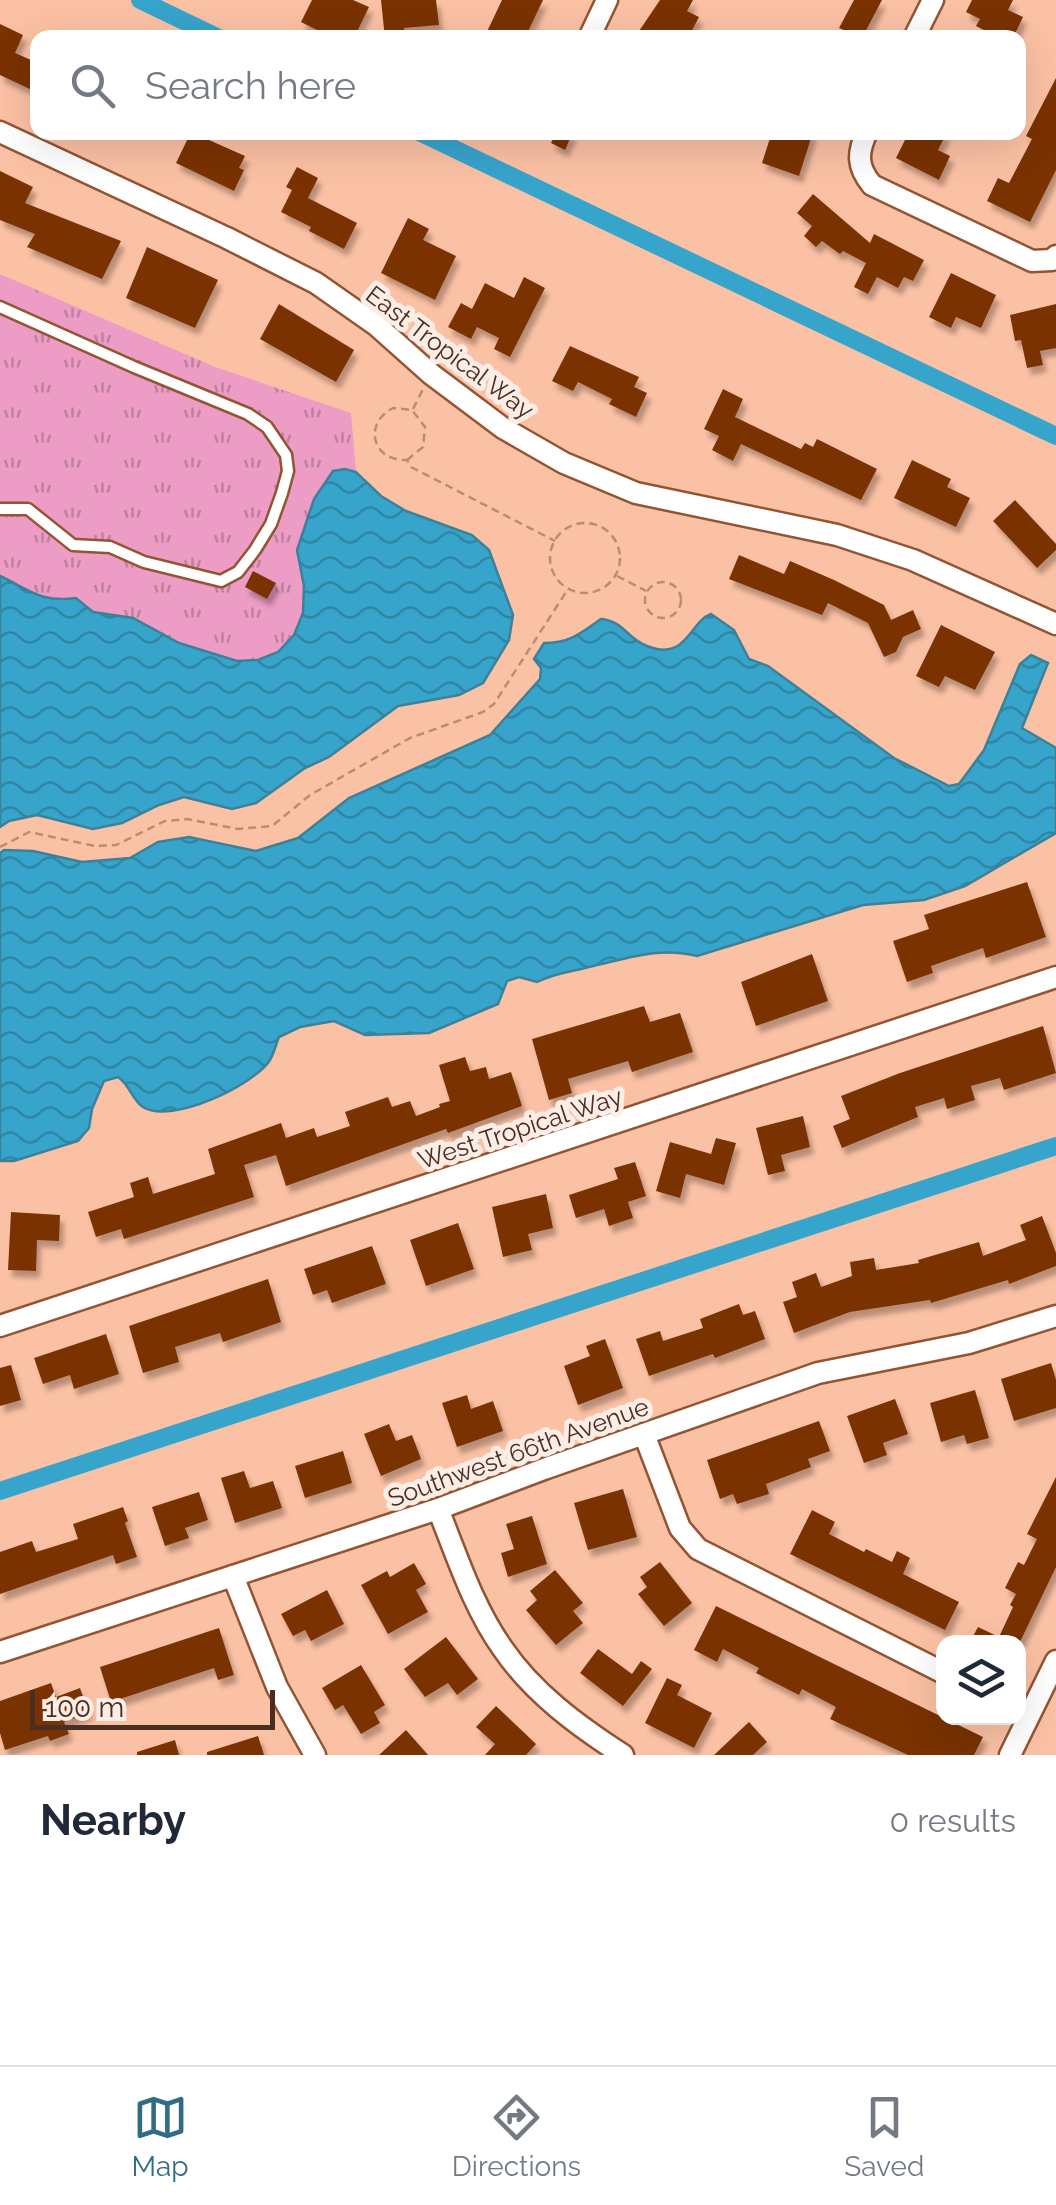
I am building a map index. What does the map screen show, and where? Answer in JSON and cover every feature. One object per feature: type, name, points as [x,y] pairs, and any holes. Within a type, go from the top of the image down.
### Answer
[{"type":"street","points":[[593,30],[607,0]]},
{"type":"street","points":[[918,30],[933,0]]},
{"type":"street","name":"East Tropical Way","points":[[0,132],[316,283],[376,325],[431,374],[504,428],[564,463],[636,493],[837,534],[914,560],[1056,624]]},
{"type":"street","points":[[864,140],[860,171],[872,185],[1032,260],[1054,258]]},
{"type":"street","name":"West Tropical Way","points":[[0,1326],[1056,978]]},
{"type":"street","name":"Southwest 66th Avenue","points":[[0,1652],[438,1509],[818,1373],[969,1343],[1056,1316]]},
{"type":"street","points":[[644,1434],[680,1528],[698,1548],[936,1669]]},
{"type":"street","points":[[438,1509],[473,1596],[503,1649],[548,1700],[623,1755]]},
{"type":"street","points":[[233,1576],[277,1688],[315,1755]]},
{"type":"street","points":[[1026,1710],[1056,1661]]},
{"type":"street","points":[[1010,1755],[1020,1725]]},
{"type":"lane","points":[[0,307],[248,414],[267,428],[286,455],[288,471],[271,524],[238,572],[221,581],[144,562],[110,547],[72,544],[28,508],[0,509]]},
{"type":"lane","points":[[238,572],[249,579]]},
{"type":"path","points":[[412,410],[431,374]]},
{"type":"path","points":[[392,408],[412,410],[420,418],[426,437],[416,455],[407,460],[396,460],[379,450],[374,431],[384,413],[392,408]]},
{"type":"path","points":[[407,460],[411,467],[555,541]]},
{"type":"path","points":[[576,524],[602,527],[619,548],[616,575],[595,592],[568,589],[552,568],[550,554],[555,541],[576,524]]},
{"type":"path","points":[[616,575],[647,591]]},
{"type":"path","points":[[658,582],[672,583],[681,594],[680,608],[669,618],[655,617],[645,606],[647,591],[658,582]]},
{"type":"path","points":[[0,847],[28,832],[95,846],[116,845],[165,821],[186,819],[238,829],[272,826],[310,795],[410,738],[483,712],[505,691],[568,589]]},
{"type":"green space","points":[[0,274],[215,367],[351,413],[356,472],[345,469],[307,525],[297,550],[304,586],[303,613],[294,635],[278,652],[257,660],[237,661],[179,643],[133,618],[93,612],[76,598],[44,597],[0,576]]},
{"type":"water","points":[[333,471],[356,472],[381,496],[406,511],[472,535],[489,550],[513,615],[509,640],[483,683],[459,695],[398,706],[329,757],[305,768],[256,803],[232,809],[184,797],[122,823],[93,829],[37,815],[0,827],[0,576],[44,597],[76,598],[93,612],[133,618],[179,643],[237,661],[258,660],[278,652],[294,635],[303,613],[304,586],[297,550],[314,499]]},
{"type":"water","points":[[711,614],[734,630],[749,659],[768,666],[894,758],[949,786],[959,784],[984,750],[1020,664],[1031,655],[1048,663],[1022,728],[1056,748],[1056,833],[965,886],[924,900],[863,905],[697,956],[656,953],[537,982],[519,977],[507,981],[498,1004],[429,1033],[365,1035],[334,1021],[300,1027],[279,1037],[270,1060],[261,1070],[230,1091],[191,1107],[156,1111],[139,1104],[118,1077],[104,1081],[89,1128],[78,1141],[14,1161],[0,1161],[0,853],[33,851],[82,862],[130,858],[158,842],[189,837],[256,851],[298,838],[349,798],[490,735],[540,679],[541,668],[534,659],[544,643],[568,639],[601,619],[615,623],[647,646],[671,649]]},
{"type":"building","points":[[312,0],[353,0],[369,7],[358,30],[317,30],[301,22]]},
{"type":"building","points":[[381,0],[436,0],[439,25],[384,30]]},
{"type":"building","points":[[502,0],[543,0],[529,30],[488,30]]},
{"type":"building","points":[[660,0],[693,0],[687,11],[699,17],[692,30],[640,30]]},
{"type":"building","points":[[854,0],[882,0],[866,30],[839,28]]},
{"type":"building","points":[[972,0],[1013,0],[1008,10],[1023,17],[1017,30],[984,30],[976,26],[980,19],[966,12]]},
{"type":"building","points":[[0,24],[23,35],[15,53],[30,60],[30,89],[0,75]]},
{"type":"building","points":[[1056,78],[1056,170],[1030,222],[987,201],[998,178],[1009,183],[1032,139],[1026,136]]},
{"type":"building","points":[[187,140],[209,140],[245,156],[239,168],[244,170],[234,191],[176,163]]},
{"type":"building","points":[[552,140],[569,140],[565,150],[551,143]]},
{"type":"building","points":[[769,140],[810,140],[799,176],[762,163]]},
{"type":"building","points":[[905,140],[943,140],[938,150],[950,156],[939,180],[896,158]]},
{"type":"building","points":[[297,167],[318,178],[308,198],[357,223],[344,249],[281,212],[292,190],[286,187]]},
{"type":"building","points":[[0,171],[33,187],[25,203],[121,241],[102,279],[27,247],[35,234],[0,220]]},
{"type":"building","points":[[813,194],[870,243],[874,234],[924,260],[913,281],[904,277],[898,288],[877,277],[868,294],[854,287],[866,263],[843,251],[840,254],[822,241],[816,247],[804,236],[812,226],[797,213]]},
{"type":"building","points":[[408,218],[429,229],[423,240],[456,256],[435,300],[381,273]]},
{"type":"building","points":[[147,247],[218,280],[195,328],[126,298]]},
{"type":"building","points":[[951,273],[996,295],[981,328],[956,317],[951,328],[929,317]]},
{"type":"building","points":[[524,277],[545,288],[510,357],[494,349],[499,338],[477,327],[471,339],[448,327],[461,303],[472,309],[485,283],[514,298]]},
{"type":"building","points":[[279,304],[354,350],[336,382],[260,339]]},
{"type":"building","points":[[1056,304],[1056,348],[1040,351],[1043,365],[1027,368],[1021,340],[1015,341],[1010,315]]},
{"type":"building","points":[[570,346],[639,377],[634,387],[647,393],[636,417],[609,404],[612,399],[578,382],[573,391],[552,381]]},
{"type":"building","points":[[723,389],[743,399],[735,417],[801,449],[805,443],[813,447],[817,439],[877,469],[861,500],[741,444],[733,461],[712,450],[719,436],[704,429]]},
{"type":"building","points":[[912,460],[951,479],[947,487],[970,498],[956,527],[894,498]]},
{"type":"building","points":[[1015,500],[1056,544],[1056,550],[1037,568],[993,521]]},
{"type":"building","points":[[739,555],[784,574],[790,561],[884,605],[891,620],[913,610],[921,629],[903,637],[896,652],[884,657],[868,623],[828,603],[822,615],[729,579]]},
{"type":"building","points":[[253,571],[276,583],[267,599],[245,587]]},
{"type":"building","points":[[941,625],[995,652],[975,690],[945,676],[939,687],[916,676]]},
{"type":"building","points":[[1027,882],[1046,937],[986,958],[983,948],[931,966],[933,973],[907,982],[893,941],[929,929],[924,915]]},
{"type":"building","points":[[812,954],[828,1001],[756,1026],[741,982]]},
{"type":"building","points":[[644,1006],[650,1022],[680,1013],[693,1052],[632,1072],[628,1061],[568,1079],[572,1093],[549,1100],[532,1039]]},
{"type":"building","points":[[1043,1026],[1056,1073],[1004,1090],[1000,1078],[971,1086],[975,1100],[947,1109],[944,1098],[915,1107],[918,1117],[842,1148],[833,1126],[850,1119],[841,1096]]},
{"type":"building","points":[[465,1057],[470,1071],[486,1067],[489,1079],[511,1072],[522,1106],[286,1186],[276,1155],[244,1165],[254,1197],[124,1239],[121,1229],[96,1237],[88,1212],[134,1197],[130,1183],[148,1177],[153,1194],[215,1174],[208,1149],[281,1123],[286,1138],[314,1128],[317,1137],[350,1126],[345,1112],[388,1097],[392,1107],[410,1101],[416,1116],[440,1107],[439,1104],[450,1101],[439,1065]]},
{"type":"building","points":[[803,1116],[810,1147],[781,1155],[785,1171],[768,1175],[756,1128]]},
{"type":"building","points":[[716,1138],[736,1143],[724,1185],[686,1174],[680,1198],[656,1191],[670,1142],[711,1154]]},
{"type":"building","points":[[635,1162],[646,1196],[628,1202],[633,1218],[609,1226],[604,1209],[576,1218],[569,1195],[618,1179],[614,1168]]},
{"type":"building","points":[[546,1194],[553,1228],[528,1234],[532,1250],[503,1257],[492,1207]]},
{"type":"building","points":[[11,1212],[60,1215],[59,1241],[37,1240],[36,1271],[8,1270]]},
{"type":"building","points":[[1042,1216],[1056,1253],[1056,1266],[1009,1284],[1008,1280],[931,1303],[930,1300],[850,1312],[794,1333],[783,1302],[797,1297],[792,1282],[816,1273],[821,1287],[852,1276],[850,1262],[874,1258],[876,1270],[919,1263],[918,1260],[979,1242],[983,1256],[1026,1240],[1020,1225]]},
{"type":"building","points":[[458,1223],[474,1269],[426,1286],[410,1240]]},
{"type":"building","points":[[372,1246],[386,1284],[332,1303],[327,1290],[313,1295],[304,1269]]},
{"type":"building","points":[[268,1279],[281,1322],[223,1342],[220,1333],[175,1347],[179,1362],[143,1373],[129,1326]]},
{"type":"building","points":[[739,1304],[743,1315],[755,1311],[765,1339],[649,1376],[636,1339],[660,1331],[663,1341],[703,1328],[700,1319]]},
{"type":"building","points":[[106,1334],[119,1374],[74,1389],[70,1375],[43,1384],[34,1358]]},
{"type":"building","points":[[605,1339],[623,1388],[578,1405],[564,1366],[590,1356],[586,1346]]},
{"type":"building","points":[[1051,1363],[1056,1380],[1056,1408],[1014,1421],[1001,1379]]},
{"type":"building","points":[[11,1365],[21,1400],[0,1406],[0,1368]]},
{"type":"building","points":[[975,1390],[989,1438],[967,1444],[964,1435],[941,1442],[930,1403]]},
{"type":"building","points":[[467,1395],[471,1409],[493,1401],[503,1431],[457,1447],[442,1403]]},
{"type":"building","points":[[895,1399],[908,1434],[883,1443],[887,1455],[864,1463],[847,1416]]},
{"type":"building","points":[[819,1421],[830,1451],[808,1459],[811,1467],[766,1484],[769,1494],[737,1504],[733,1494],[720,1499],[707,1460]]},
{"type":"building","points":[[389,1424],[396,1441],[412,1435],[421,1459],[381,1476],[364,1434]]},
{"type":"building","points":[[343,1451],[352,1483],[305,1498],[295,1466]]},
{"type":"building","points":[[244,1471],[250,1488],[273,1481],[282,1508],[235,1523],[221,1478]]},
{"type":"building","points":[[1056,1477],[1056,1567],[1023,1635],[1000,1635],[1016,1594],[1005,1588],[1018,1562],[1024,1565],[1037,1539],[1027,1534]]},
{"type":"building","points":[[623,1489],[637,1537],[588,1550],[574,1503]]},
{"type":"building","points":[[199,1492],[208,1520],[185,1528],[189,1538],[165,1546],[152,1507]]},
{"type":"building","points":[[123,1507],[137,1557],[116,1564],[113,1555],[0,1594],[0,1552],[32,1541],[36,1552],[78,1539],[73,1524]]},
{"type":"building","points":[[812,1510],[835,1522],[829,1534],[892,1562],[897,1551],[910,1558],[903,1574],[959,1602],[945,1630],[790,1554]]},
{"type":"building","points":[[532,1516],[547,1564],[508,1577],[501,1553],[514,1549],[506,1524]]},
{"type":"building","points":[[660,1562],[692,1603],[664,1626],[638,1594],[647,1587],[640,1577]]},
{"type":"building","points":[[414,1563],[426,1584],[416,1590],[428,1612],[388,1634],[361,1585],[387,1571],[390,1577]]},
{"type":"building","points":[[555,1570],[583,1603],[573,1611],[583,1623],[556,1645],[526,1610],[537,1600],[530,1591]]},
{"type":"building","points":[[327,1590],[344,1624],[311,1641],[305,1630],[293,1636],[281,1614]]},
{"type":"building","points":[[716,1606],[936,1714],[936,1725],[959,1725],[983,1737],[974,1755],[908,1755],[830,1719],[836,1707],[802,1689],[799,1695],[756,1673],[759,1668],[723,1649],[717,1662],[694,1650]]},
{"type":"building","points":[[978,1627],[995,1635],[974,1635]]},
{"type":"building","points":[[219,1628],[234,1675],[218,1680],[214,1668],[111,1702],[100,1667]]},
{"type":"building","points":[[446,1637],[478,1679],[457,1695],[448,1683],[425,1697],[404,1669]]},
{"type":"building","points":[[598,1649],[632,1674],[641,1661],[652,1669],[623,1706],[580,1673]]},
{"type":"building","points":[[361,1665],[385,1705],[374,1712],[380,1723],[361,1734],[343,1705],[335,1710],[322,1688]]},
{"type":"building","points":[[667,1678],[682,1685],[677,1695],[712,1713],[694,1748],[645,1723]]},
{"type":"building","points":[[51,1683],[56,1697],[80,1688],[89,1713],[64,1722],[69,1734],[50,1741],[48,1736],[5,1750],[0,1733],[0,1701]]},
{"type":"building","points":[[496,1706],[536,1744],[526,1755],[485,1755],[495,1744],[476,1727]]},
{"type":"building","points":[[749,1722],[767,1742],[753,1755],[714,1755]]},
{"type":"building","points":[[406,1730],[428,1755],[379,1755]]},
{"type":"building","points":[[258,1736],[264,1755],[207,1755],[207,1752]]},
{"type":"building","points":[[175,1740],[179,1755],[137,1755],[137,1752]]},
{"type":"waterway","points":[[140,0],[202,30]]},
{"type":"waterway","points":[[436,140],[1056,436]]},
{"type":"waterway","points":[[0,1491],[1056,1146]]}]
